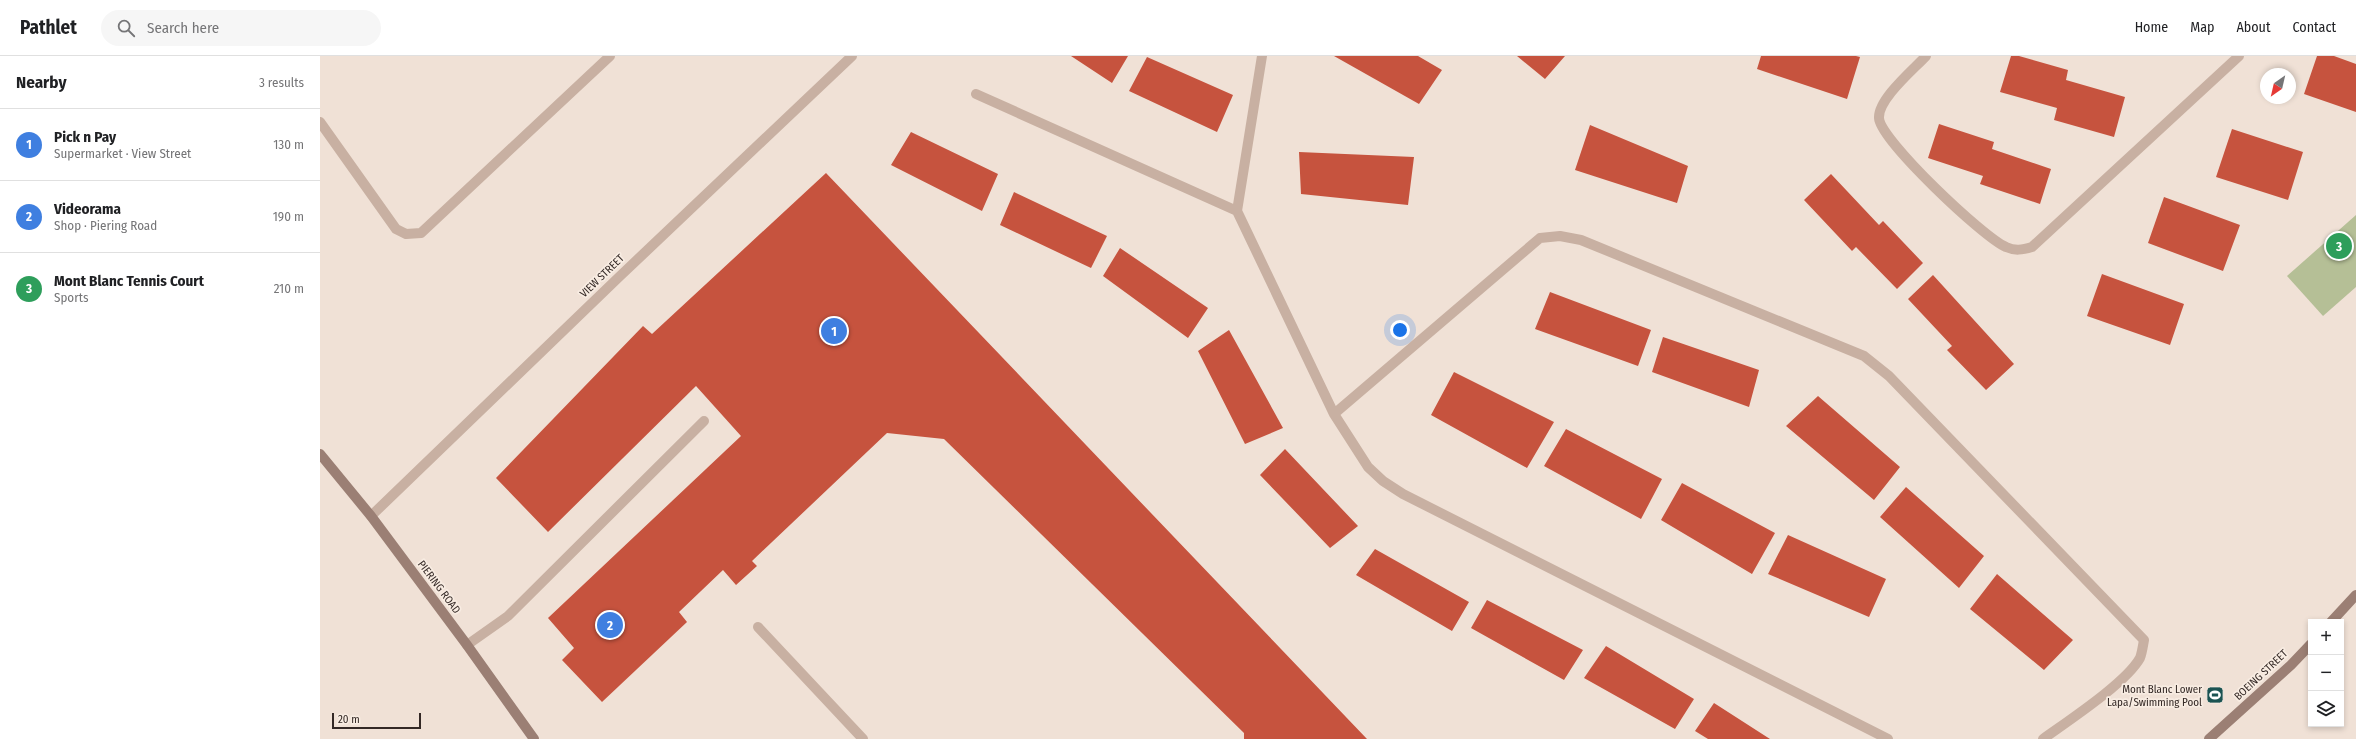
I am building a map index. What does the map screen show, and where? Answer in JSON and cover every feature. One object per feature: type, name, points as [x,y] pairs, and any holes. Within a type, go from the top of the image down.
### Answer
[{"type":"street","points":[[320,122],[396,229],[406,234],[421,233],[610,56]]},
{"type":"street","name":"VIEW STREET","points":[[371,516],[613,282],[852,56]]},
{"type":"street","points":[[1262,56],[1237,211],[1334,414],[1368,467],[1383,481],[1403,494],[1888,739]]},
{"type":"street","points":[[1926,56],[1888,97],[1879,118],[1881,126],[1897,149],[1984,234],[2005,247],[2018,251],[2032,247],[2239,56]]},
{"type":"street","points":[[976,94],[1237,211]]},
{"type":"street","points":[[1334,414],[1540,238],[1560,236],[1581,240],[1864,356],[1889,376],[2144,640],[2140,657],[2125,674],[2097,700],[2043,739]]},
{"type":"street","points":[[467,645],[508,616],[704,421]]},
{"type":"street","name":"PIERING ROAD","points":[[320,455],[371,516],[467,645],[534,739]]},
{"type":"street","points":[[2334,619],[2356,595]]},
{"type":"street","points":[[758,626],[856,737]]},
{"type":"street","name":"BOEING STREET","points":[[2209,739],[2291,665],[2308,647]]},
{"type":"green space","points":[[2356,215],[2356,287],[2323,316],[2287,276]]},
{"type":"building","points":[[1071,56],[1128,56],[1112,83]]},
{"type":"building","points":[[1334,56],[1418,56],[1442,70],[1419,104]]},
{"type":"building","points":[[1517,56],[1565,56],[1545,79]]},
{"type":"building","points":[[1761,56],[1860,57],[1847,99],[1757,69]]},
{"type":"building","points":[[2011,56],[2019,56],[2068,70],[2066,80],[2125,97],[2114,137],[2054,120],[2057,108],[2000,92]]},
{"type":"building","points":[[2317,56],[2334,56],[2356,64],[2356,112],[2304,94]]},
{"type":"building","points":[[1147,57],[1233,95],[1217,132],[1129,91]]},
{"type":"building","points":[[1939,124],[1994,142],[1992,149],[2051,169],[2040,204],[1980,184],[1983,176],[1928,158]]},
{"type":"building","points":[[1590,125],[1688,166],[1677,203],[1575,170]]},
{"type":"building","points":[[2232,129],[2303,152],[2288,200],[2216,177]]},
{"type":"building","points":[[911,132],[998,174],[982,211],[891,165]]},
{"type":"building","points":[[1299,152],[1414,157],[1408,205],[1301,194]]},
{"type":"building","points":[[826,173],[1367,739],[1244,739],[1244,733],[944,439],[887,433],[752,561],[757,566],[736,585],[723,570],[679,612],[687,622],[602,702],[562,660],[574,648],[548,618],[741,436],[696,386],[548,532],[496,478],[643,326],[652,334]]},
{"type":"building","points":[[1831,174],[1879,225],[1883,221],[1923,263],[1897,289],[1856,247],[1852,251],[1804,200]]},
{"type":"building","points":[[1014,192],[1107,236],[1091,268],[1000,225]]},
{"type":"building","points":[[2164,197],[2240,225],[2223,271],[2148,243]]},
{"type":"building","points":[[1120,248],[1208,308],[1188,338],[1103,276]]},
{"type":"building","points":[[2102,274],[2184,304],[2170,345],[2087,316]]},
{"type":"building","points":[[1933,275],[2014,364],[1986,390],[1947,350],[1952,346],[1908,299]]},
{"type":"building","points":[[1550,292],[1651,330],[1638,366],[1535,329]]},
{"type":"building","points":[[1229,330],[1283,428],[1245,444],[1198,351]]},
{"type":"building","points":[[1663,337],[1759,370],[1749,407],[1652,372]]},
{"type":"building","points":[[1454,372],[1554,422],[1527,468],[1431,415]]},
{"type":"building","points":[[1818,396],[1900,467],[1874,500],[1786,426]]},
{"type":"building","points":[[1566,429],[1662,479],[1641,519],[1544,466]]},
{"type":"building","points":[[1285,449],[1358,526],[1330,548],[1260,475]]},
{"type":"building","points":[[1682,483],[1775,533],[1752,574],[1661,520]]},
{"type":"building","points":[[1906,487],[1984,556],[1959,588],[1880,517]]},
{"type":"building","points":[[1788,535],[1886,579],[1869,617],[1768,574]]},
{"type":"building","points":[[1375,549],[1469,602],[1452,631],[1356,575]]},
{"type":"building","points":[[1997,574],[2073,640],[2044,670],[1970,609]]},
{"type":"building","points":[[1487,600],[1583,650],[1564,680],[1471,628]]},
{"type":"building","points":[[1606,646],[1694,699],[1675,729],[1584,678]]},
{"type":"building","points":[[1714,703],[1770,739],[1708,739],[1695,731]]},
{"type":"place","name":"Mont Blanc Tennis Court","points":[[2339,246]]},
{"type":"place","name":"Pick n Pay","points":[[834,331]]},
{"type":"place","name":"Videorama","points":[[610,625]]},
{"type":"place","name":"Mont Blanc Lower Lapa/Swimming Pool","points":[[2215,695]]}]
